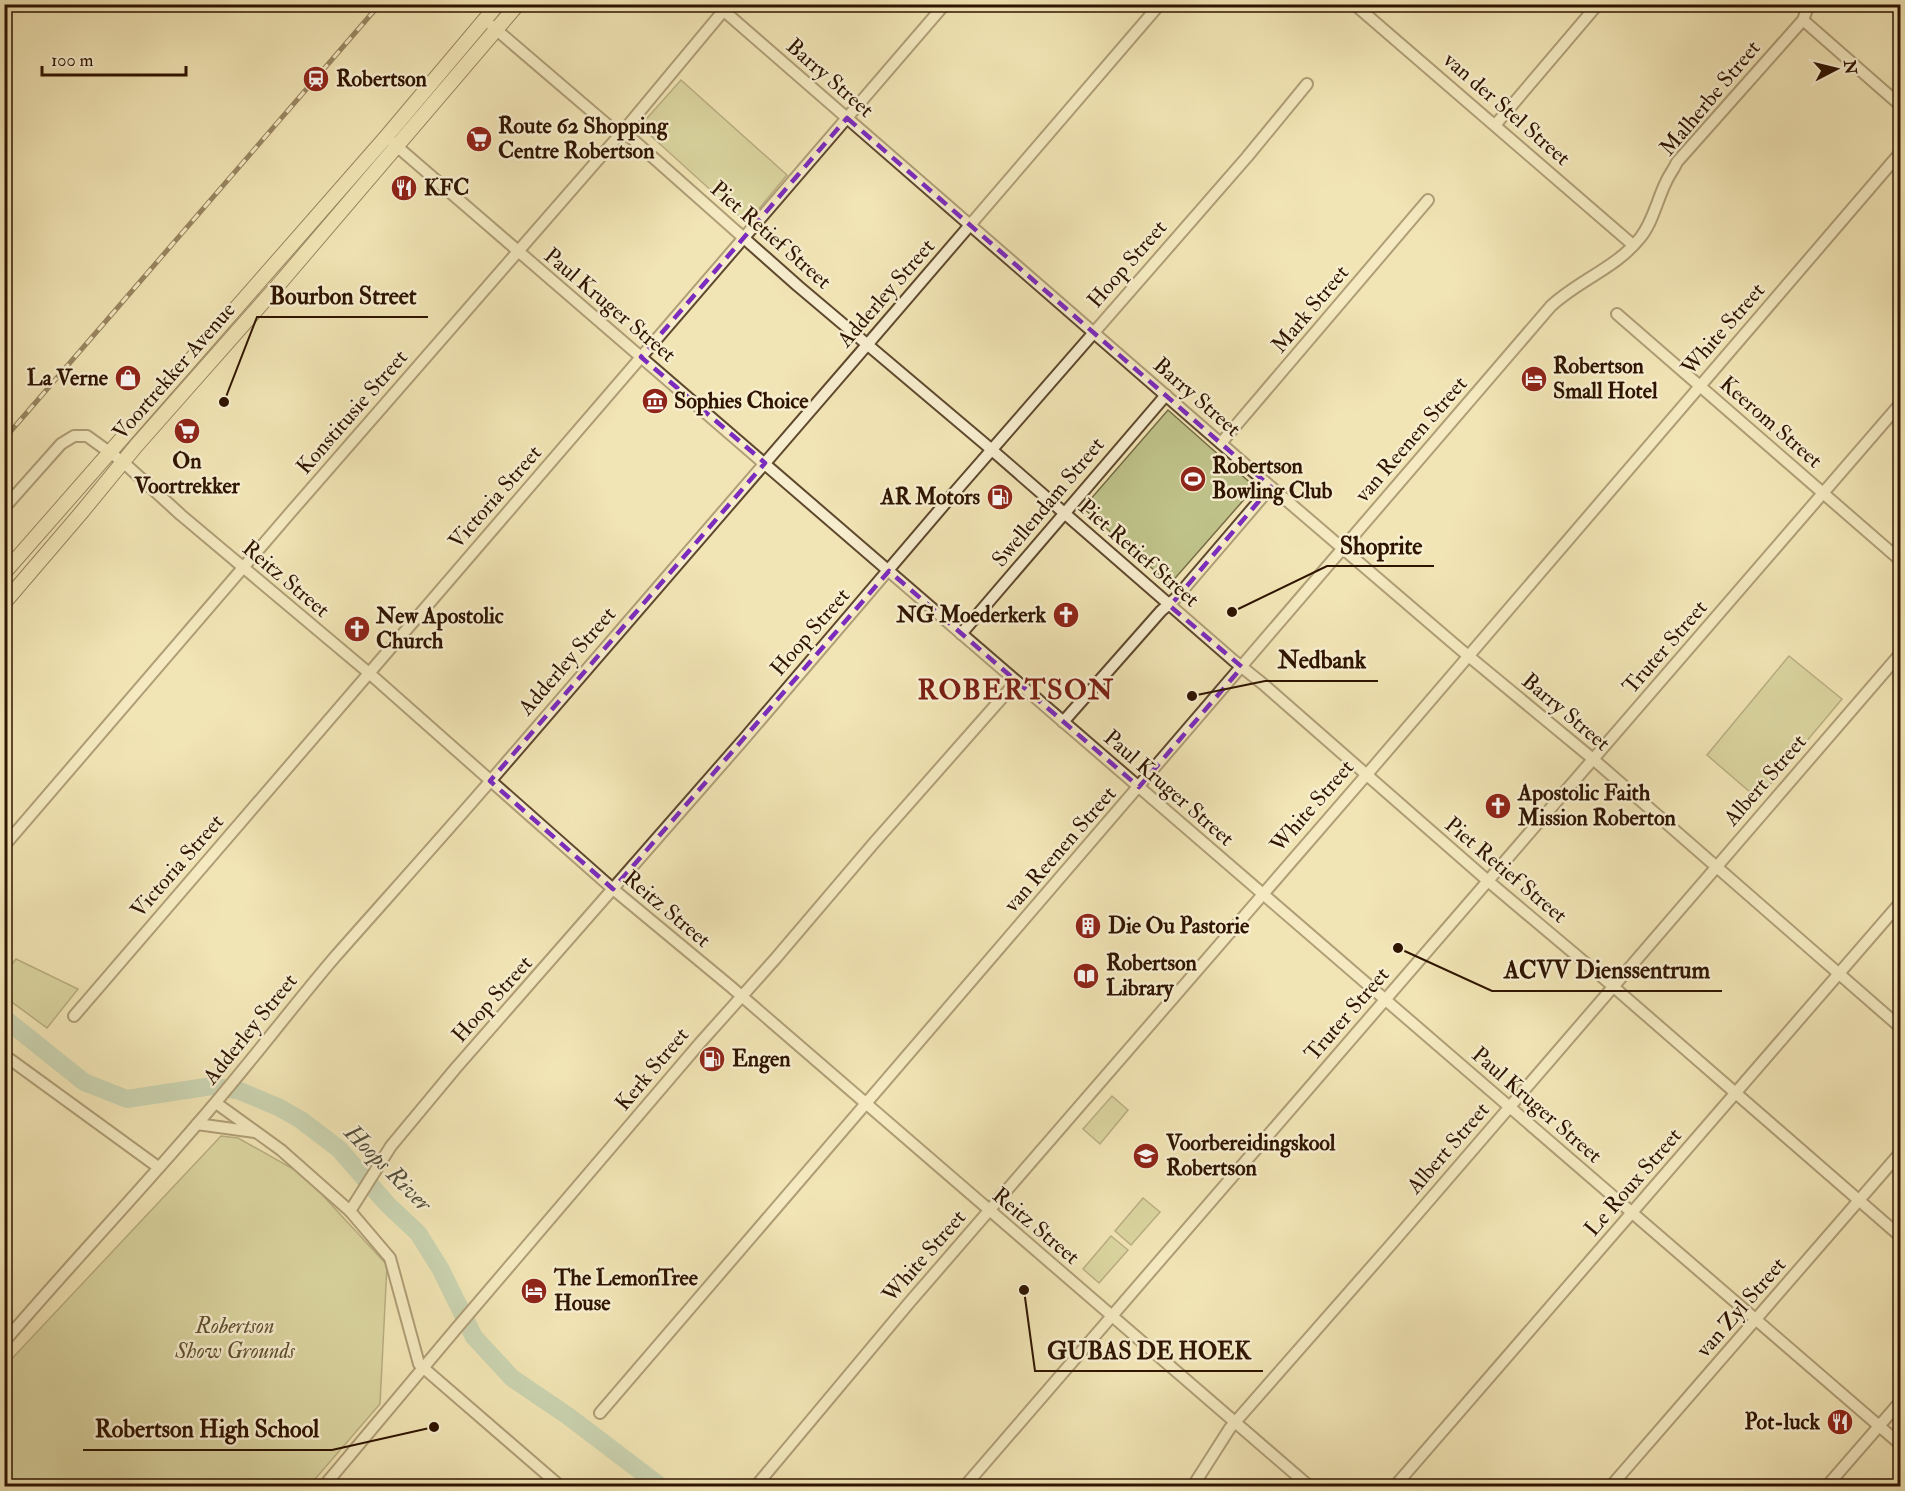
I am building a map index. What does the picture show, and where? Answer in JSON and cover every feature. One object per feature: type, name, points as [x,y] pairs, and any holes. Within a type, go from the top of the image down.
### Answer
[{"type":"main road","name":"Voortrekker Avenue","points":[[6,572],[386,137],[498,4]]},
{"type":"main road","name":"Voortrekker Avenue","points":[[4,603],[136,446],[397,147],[518,4]]},
{"type":"main road","points":[[50,521],[64,534]]},
{"type":"main road","points":[[6,572],[22,583]]},
{"type":"street","name":"Victoria Street","points":[[74,1016],[945,4]]},
{"type":"street","name":"Adderley Street","points":[[4,1342],[216,1103],[332,961],[671,569],[765,464],[1161,4]]},
{"type":"street","name":"van der Stel Street","points":[[1354,4],[1496,124],[1633,245]]},
{"type":"street","points":[[1496,124],[1598,4]]},
{"type":"street","name":"Barry Street","points":[[723,7],[1271,487],[1593,759],[1900,1027]]},
{"type":"street","name":"Konstitusie Street","points":[[4,846],[621,132],[723,7]]},
{"type":"street","name":"Malherbe Street","points":[[1633,245],[1647,228],[1677,162],[1804,16],[1900,105]]},
{"type":"street","name":"Piet Retief Street","points":[[485,20],[610,127],[630,136],[744,238],[1900,1236]]},
{"type":"street","name":"Hoop Street","points":[[350,1211],[391,1146],[455,1070],[1247,157],[1307,84]]},
{"type":"street","name":"Paul Kruger Street","points":[[386,137],[1900,1444]]},
{"type":"street","name":"White Street","points":[[756,1486],[909,1303],[1900,153]]},
{"type":"street","name":"Mark Street","points":[[1221,443],[1428,200]]},
{"type":"street","name":"van Reenen Street","points":[[600,1413],[1551,306],[1565,293],[1608,267],[1633,245]]},
{"type":"street","name":"Keerom Street","points":[[1617,314],[1900,560]]},
{"type":"street","name":"Swellendam Street","points":[[961,634],[1166,395]]},
{"type":"street","name":"Truter Street","points":[[965,1486],[1900,404]]},
{"type":"street","name":"Reitz Street","points":[[4,508],[61,444],[74,436],[87,436],[123,462],[243,568],[369,673],[613,889],[741,996],[1309,1486]]},
{"type":"street","points":[[1063,722],[1176,598],[1271,487]]},
{"type":"street","name":"Albert Street","points":[[1193,1486],[1210,1457],[1236,1422],[1900,654]]},
{"type":"street","name":"Kerk Street","points":[[324,1486],[700,1042],[1016,682]]},
{"type":"street","name":"Le Roux Street","points":[[1395,1486],[1900,903]]},
{"type":"street","points":[[4,1055],[158,1167]]},
{"type":"street","points":[[216,1103],[288,1156],[350,1211],[390,1258],[417,1360],[424,1369],[560,1486]]},
{"type":"street","points":[[197,1124],[255,1132]]},
{"type":"street","name":"van Zyl Street","points":[[1611,1486],[1900,1153]]},
{"type":"street","points":[[1827,1486],[1900,1402]]},
{"type":"highlighted area","points":[[847,118],[1271,487],[1170,606],[1242,667],[1139,787],[889,571],[613,889],[490,781],[765,463],[641,357]]},
{"type":"green space","points":[[681,80],[787,175],[747,223],[640,126]]},
{"type":"green space","points":[[1168,410],[1255,487],[1170,584],[1083,508]]},
{"type":"green space","points":[[1789,656],[1842,699],[1758,799],[1707,755]]},
{"type":"green space","points":[[16,959],[78,989],[47,1028],[5,997],[5,973]]},
{"type":"green space","points":[[1112,1096],[1128,1110],[1100,1144],[1083,1129]]},
{"type":"green space","name":"Robertson Show Grounds","points":[[221,1136],[238,1138],[304,1175],[387,1265],[380,1404],[309,1486],[5,1486],[4,1367]]},
{"type":"green space","points":[[1143,1198],[1160,1212],[1131,1245],[1115,1231]]},
{"type":"green space","points":[[1111,1236],[1128,1250],[1099,1283],[1083,1269]]},
{"type":"waterway","name":"Hoops River","points":[[4,1018],[84,1082],[127,1099],[212,1086],[240,1091],[278,1107],[301,1120],[339,1149],[388,1205],[418,1233],[440,1268],[474,1337],[512,1378],[568,1416],[660,1486]]},
{"type":"railway","points":[[4,439],[380,4]]},
{"type":"place","name":"Robertson","points":[[316,79]]},
{"type":"place","name":"Route 62 Shopping Centre Robertson","points":[[479,139]]},
{"type":"place","name":"KFC","points":[[404,188]]},
{"type":"place","name":"La Verne","points":[[128,378]]},
{"type":"place","name":"Robertson Small Hotel","points":[[1534,379]]},
{"type":"place","name":"Sophies Choice","points":[[655,401]]},
{"type":"place","name":"Bourbon Street","points":[[224,402]]},
{"type":"place","name":"On Voortrekker","points":[[187,431]]},
{"type":"place","name":"Robertson Bowling Club","points":[[1193,479]]},
{"type":"place","name":"AR Motors","points":[[1000,497]]},
{"type":"place","name":"Shoprite","points":[[1232,612]]},
{"type":"place","name":"NG Moederkerk","points":[[1066,615]]},
{"type":"place","name":"New Apostolic Church","points":[[357,629]]},
{"type":"place","name":"Nedbank","points":[[1192,696]]},
{"type":"place","name":"Apostolic Faith Mission Roberton","points":[[1498,806]]},
{"type":"place","name":"Die Ou Pastorie","points":[[1088,926]]},
{"type":"place","name":"ACVV Dienssentrum","points":[[1398,948]]},
{"type":"place","name":"Robertson Library","points":[[1086,976]]},
{"type":"place","name":"Engen","points":[[712,1059]]},
{"type":"place","name":"Voorbereidingskool Robertson","points":[[1146,1156]]},
{"type":"place","name":"GUBAS DE HOEK","points":[[1024,1290]]},
{"type":"place","name":"The LemonTree House","points":[[534,1291]]},
{"type":"place","name":"Pot-luck","points":[[1840,1422]]},
{"type":"place","name":"Robertson High School","points":[[434,1427]]},
{"type":"district","name":"ROBERTSON","points":[[1016,690]]}]
